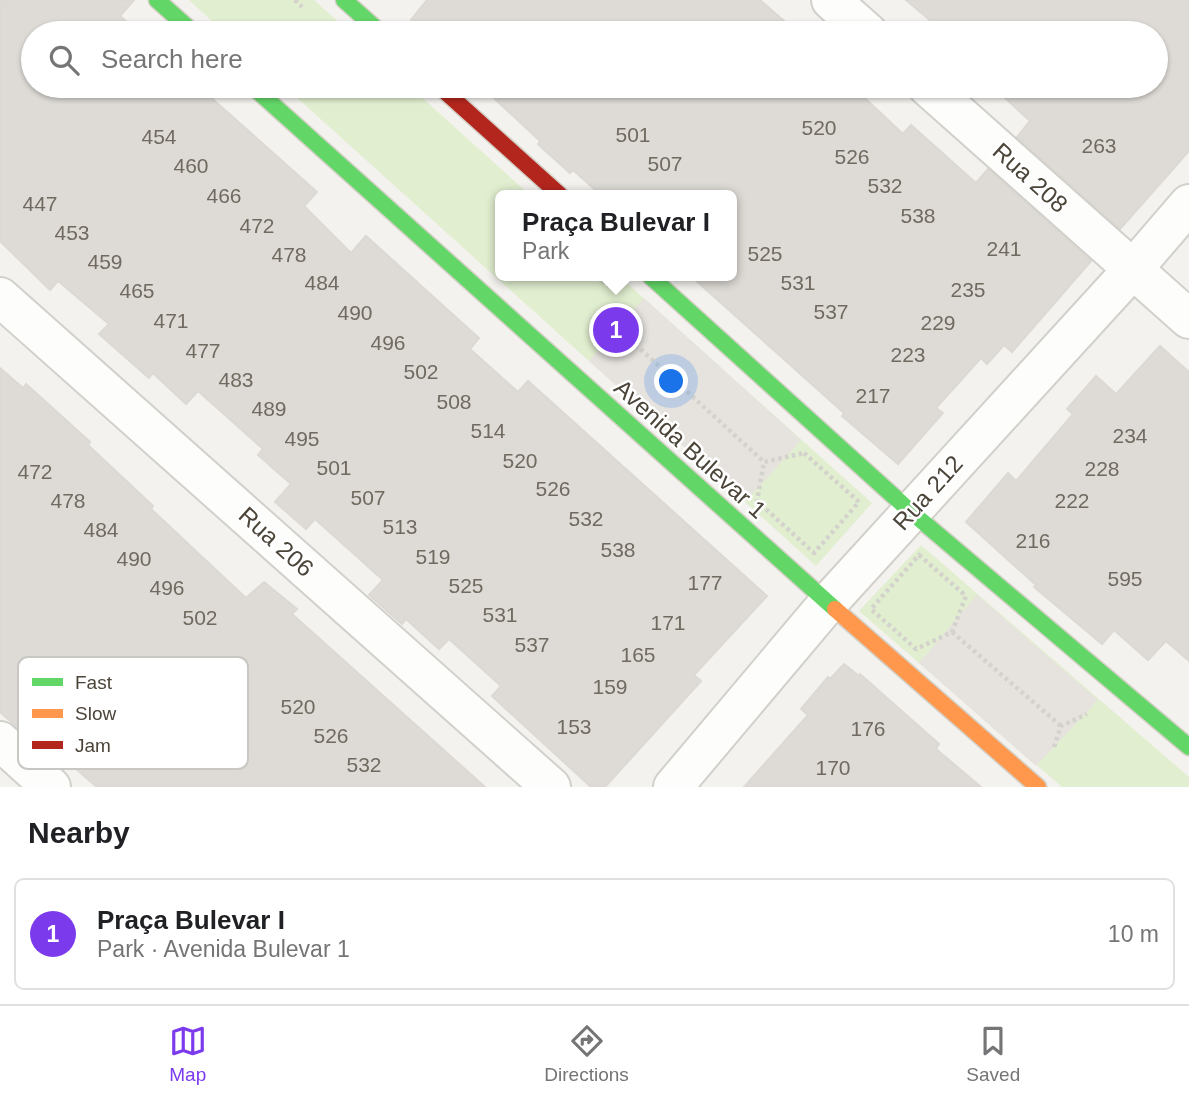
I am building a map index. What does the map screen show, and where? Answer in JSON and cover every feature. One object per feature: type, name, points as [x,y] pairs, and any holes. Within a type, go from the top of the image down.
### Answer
[{"type":"street","points":[[157,0],[181,21]]},
{"type":"street","points":[[344,0],[368,21]]},
{"type":"street","points":[[831,0],[855,21]]},
{"type":"street","name":"Avenida Bulevar 1","points":[[265,98],[828,603],[1038,787]]},
{"type":"street","points":[[452,98],[554,190]]},
{"type":"street","name":"Rua 208","points":[[941,98],[1133,269]]},
{"type":"street","name":"Rua 212","points":[[673,787],[828,603],[1189,204]]},
{"type":"street","points":[[1133,269],[1189,319]]},
{"type":"street","points":[[655,281],[910,511],[1189,747]]},
{"type":"street","name":"Rua 206","points":[[0,297],[551,787]]},
{"type":"street","points":[[0,741],[18,757]]},
{"type":"street","points":[[31,769],[51,787]]},
{"type":"path","points":[[603,281],[613,290]]},
{"type":"path","points":[[621,297],[623,333],[764,461]]},
{"type":"path","points":[[804,453],[859,502],[814,553],[757,501],[764,461],[804,453]]},
{"type":"path","points":[[919,555],[966,596],[952,632],[916,649],[871,610],[919,555]]},
{"type":"path","points":[[952,632],[1061,726]]},
{"type":"green space","points":[[189,0],[314,0],[338,21],[212,21]]},
{"type":"green space","points":[[297,98],[422,98],[524,190],[495,190],[495,276]]},
{"type":"green space","points":[[500,281],[625,281],[872,503],[816,566]]},
{"type":"green space","points":[[921,545],[1189,777],[1189,787],[1062,787],[859,611]]},
{"type":"shaded area","points":[[644,298],[801,440],[745,502],[589,361]]},
{"type":"shaded area","points":[[977,595],[1098,700],[1036,766],[919,663]]},
{"type":"building","points":[[0,0],[134,0],[120,16],[126,21],[21,21],[21,98],[211,98],[317,192],[304,206],[351,253],[366,236],[479,338],[470,349],[518,392],[528,381],[767,596],[694,675],[701,681],[605,787],[591,787],[492,696],[501,686],[449,639],[439,649],[406,619],[402,624],[369,595],[383,580],[315,519],[306,529],[275,502],[291,484],[258,455],[263,449],[198,391],[186,404],[153,373],[149,378],[99,334],[109,324],[58,281],[50,290],[0,241]]},
{"type":"building","points":[[427,0],[760,0],[784,21],[412,21]]},
{"type":"building","points":[[906,0],[1189,0],[1189,151],[1120,229],[1017,137],[1030,121],[1005,98],[1168,98],[1168,21],[931,21]]},
{"type":"building","points":[[494,98],[865,98],[903,134],[911,125],[976,183],[988,169],[1091,261],[1012,352],[1004,345],[987,364],[981,358],[936,408],[943,413],[898,464],[842,416],[844,413],[697,281],[737,281],[737,190],[595,190],[573,170],[570,173],[538,144],[540,141]]},
{"type":"building","points":[[1160,346],[1189,372],[1189,661],[1166,641],[1148,660],[1114,630],[1102,644],[1034,587],[1036,585],[966,522],[1008,473],[1016,481],[1073,414],[1067,409],[1096,376],[1116,394]]},
{"type":"building","points":[[0,368],[23,388],[26,384],[90,442],[88,445],[153,506],[151,509],[246,598],[264,582],[297,609],[292,614],[485,787],[97,787],[76,769],[248,769],[248,657],[18,657],[18,728],[0,712]]},
{"type":"building","points":[[844,664],[859,676],[860,674],[939,744],[936,749],[981,787],[744,787],[808,715],[801,709],[828,677],[830,679]]},
{"type":"traffic: fast","points":[[157,0],[181,21]]},
{"type":"traffic: fast","points":[[344,0],[368,21]]},
{"type":"traffic: fast","points":[[265,98],[835,609]]},
{"type":"traffic: fast","points":[[656,281],[910,511],[1189,747]]},
{"type":"traffic: slow","points":[[835,609],[1038,787]]},
{"type":"traffic: jam","points":[[452,98],[554,190]]},
{"type":"place","name":"Praça Bulevar I","points":[[616,330]]}]
